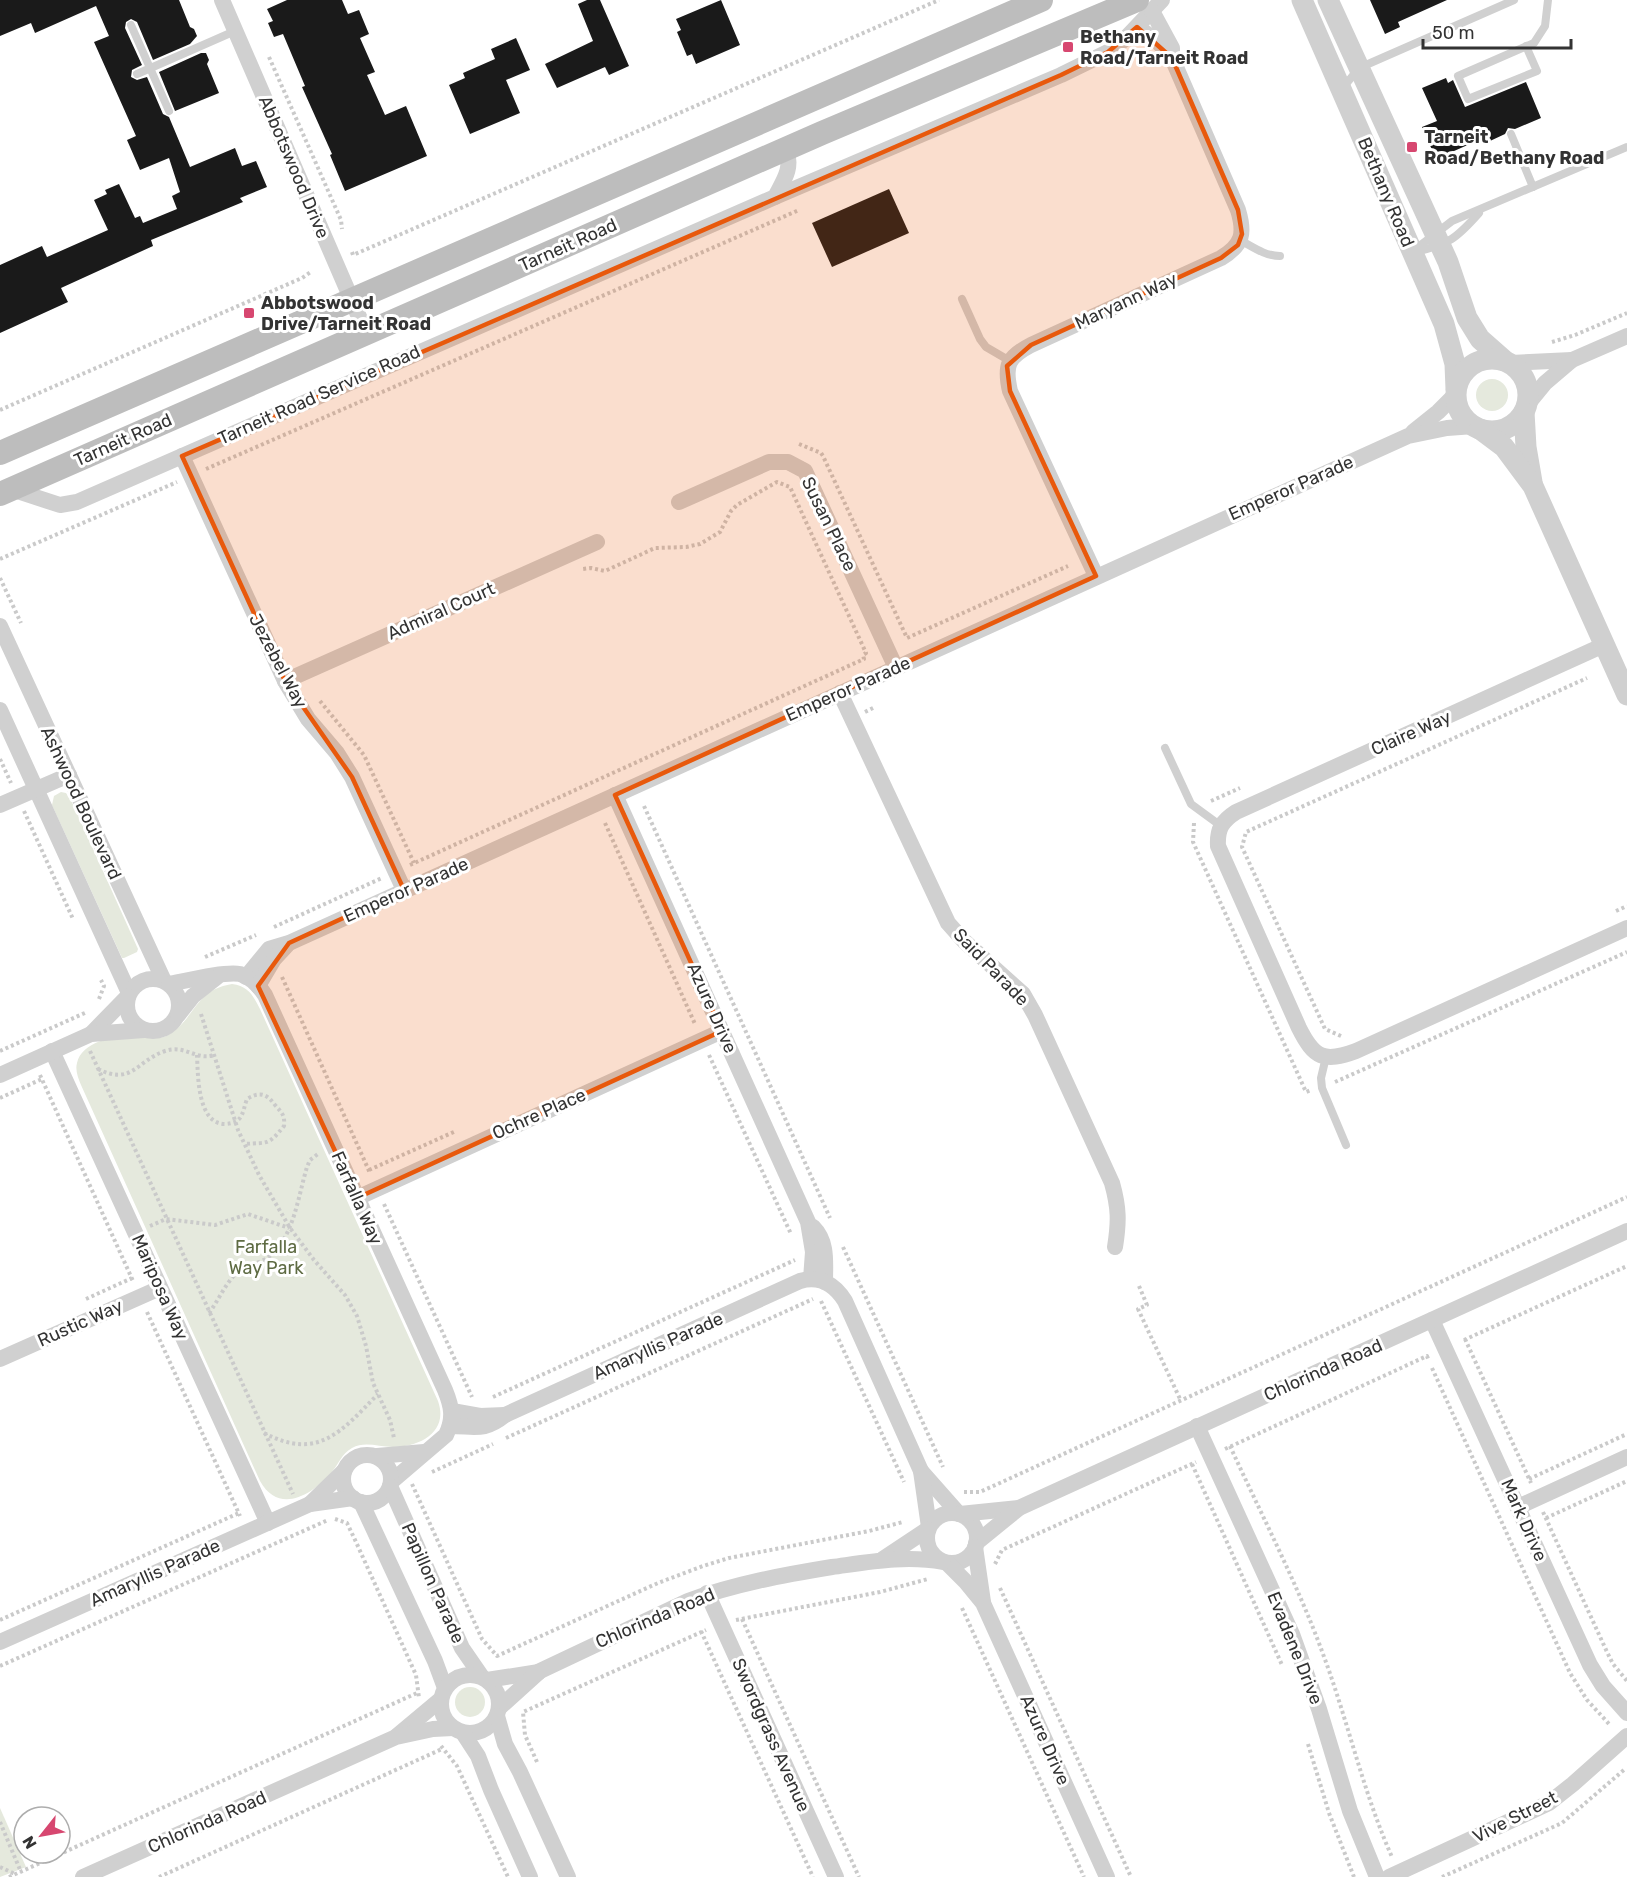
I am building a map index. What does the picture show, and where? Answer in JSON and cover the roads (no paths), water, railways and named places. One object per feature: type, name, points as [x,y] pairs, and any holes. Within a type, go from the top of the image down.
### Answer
[{"type":"main road","name":"Tarneit Road","points":[[0,453],[1041,0]]},
{"type":"main road","name":"Tarneit Road","points":[[6,492],[786,149],[1150,4]]},
{"type":"main road","points":[[535,219],[610,202],[756,138],[774,138],[786,149]]},
{"type":"street","name":"Abbotswood Drive","points":[[222,0],[366,333]]},
{"type":"street","name":"Bethany Road","points":[[1302,0],[1444,324],[1455,364],[1456,392]]},
{"type":"street","name":"Bethany Road","points":[[1328,0],[1438,240],[1457,284],[1467,318],[1490,350],[1508,362]]},
{"type":"street","points":[[775,197],[1061,75],[1108,52],[1137,27],[1150,4]]},
{"type":"street","points":[[1150,4],[1172,48],[1172,58]]},
{"type":"street","points":[[1137,27],[1156,40],[1172,58],[1238,210],[1242,222],[1240,240]]},
{"type":"street","points":[[775,197],[790,166],[786,149]]},
{"type":"street","name":"Tarneit Road Service Road","points":[[6,492],[66,505],[775,197]]},
{"type":"street","name":"Maryann Way","points":[[1010,361],[1020,351],[1031,345],[1221,258],[1230,252],[1240,240]]},
{"type":"street","points":[[1477,428],[1490,431],[1500,430],[1518,420],[1545,383],[1572,360],[1627,336]]},
{"type":"street","points":[[1572,360],[1508,362],[1494,358],[1484,359],[1465,370],[1456,392],[1461,413],[1477,428],[1504,447],[1533,486],[1627,695]]},
{"type":"street","points":[[1010,361],[1007,366],[1010,391],[1096,576]]},
{"type":"street","points":[[1508,362],[1524,377],[1528,395],[1525,408],[1526,447],[1533,486]]},
{"type":"street","name":"Emperor Parade","points":[[1408,436],[1429,420],[1456,392]]},
{"type":"street","name":"Emperor Parade","points":[[252,981],[289,943],[1096,576],[1408,436],[1447,428],[1477,428]]},
{"type":"street","name":"Jezebel Way","points":[[182,456],[285,681],[308,718],[337,753],[352,777],[404,890]]},
{"type":"street","name":"Susan Place","points":[[679,502],[769,462],[788,462],[805,471],[896,668]]},
{"type":"street","name":"Admiral Court","points":[[285,681],[597,542]]},
{"type":"street","name":"Ashwood Boulevard","points":[[0,626],[166,982]]},
{"type":"street","name":"Claire Way","points":[[1221,826],[1226,818],[1236,812],[1604,645]]},
{"type":"street","name":"Said Parade","points":[[840,693],[948,923],[964,941],[1023,994],[1035,1014],[1112,1183],[1119,1220],[1115,1247]]},
{"type":"street","name":"Ashwood Boulevard","points":[[0,710],[128,995]]},
{"type":"street","points":[[0,805],[69,775]]},
{"type":"street","name":"Azure Drive","points":[[615,795],[808,1222],[818,1281]]},
{"type":"street","points":[[1221,826],[1217,834],[1218,846],[1299,1028],[1312,1051],[1326,1057],[1334,1058],[1356,1051],[1627,928]]},
{"type":"street","points":[[166,982],[233,974],[252,981]]},
{"type":"street","points":[[0,1075],[87,1035],[144,1030],[159,1031],[172,1024],[193,996],[217,976]]},
{"type":"street","points":[[87,1035],[140,982],[156,978],[166,982],[178,996],[177,1017]]},
{"type":"street","name":"Farfalla Way","points":[[252,981],[273,1011],[445,1390],[451,1419]]},
{"type":"street","points":[[128,995],[128,1012],[137,1026],[144,1030]]},
{"type":"street","name":"Ochre Place","points":[[357,1198],[722,1031]]},
{"type":"street","name":"Mariposa Way","points":[[52,1051],[268,1523]]},
{"type":"street","name":"Chlorinda Road","points":[[976,1545],[1019,1508],[1627,1231]]},
{"type":"street","name":"Amaryllis Parade","points":[[451,1419],[505,1415],[800,1281],[818,1281]]},
{"type":"street","points":[[818,1281],[839,1292],[845,1301],[921,1471],[929,1528]]},
{"type":"street","name":"Rustic Way","points":[[0,1359],[160,1288]]},
{"type":"street","name":"Mark Drive","points":[[1432,1320],[1590,1665],[1603,1686],[1627,1713]]},
{"type":"street","points":[[424,1452],[361,1455],[348,1464],[344,1471],[344,1486],[357,1500],[375,1502],[382,1498],[391,1484],[406,1469],[424,1452],[441,1441],[451,1419]]},
{"type":"street","name":"Evadene Drive","points":[[1197,1426],[1292,1634],[1320,1708],[1350,1810],[1377,1877]]},
{"type":"street","points":[[377,1456],[388,1467],[391,1484]]},
{"type":"street","points":[[1518,1507],[1627,1457]]},
{"type":"street","name":"Amaryllis Parade","points":[[0,1642],[305,1506],[344,1471]]},
{"type":"street","points":[[921,1471],[959,1514],[969,1520],[975,1528],[976,1545],[970,1556],[962,1562],[945,1562],[936,1558],[929,1550],[926,1539],[929,1528],[935,1519],[942,1515],[959,1514]]},
{"type":"street","name":"Papillon Parade","points":[[391,1484],[462,1648],[485,1679]]},
{"type":"street","name":"Amaryllis Parade","points":[[305,1506],[357,1500]]},
{"type":"street","name":"Papillon Parade","points":[[357,1500],[435,1661],[442,1694]]},
{"type":"street","name":"Chlorinda Road","points":[[959,1514],[1019,1508]]},
{"type":"street","name":"Chlorinda Road","points":[[882,1560],[929,1528]]},
{"type":"street","name":"Azure Drive","points":[[976,1545],[983,1603]]},
{"type":"street","name":"Chlorinda Road","points":[[485,1679],[540,1671],[707,1593],[772,1578],[882,1560],[945,1562]]},
{"type":"street","name":"Azure Drive","points":[[945,1562],[983,1603],[1107,1877]]},
{"type":"street","name":"Swordgrass Avenue","points":[[707,1593],[836,1877]]},
{"type":"street","name":"Chlorinda Road","points":[[498,1712],[540,1671]]},
{"type":"street","points":[[530,1877],[490,1790],[478,1756],[458,1730],[443,1716],[442,1694],[457,1677],[465,1675],[485,1679],[497,1692],[498,1712],[505,1744],[568,1877]]},
{"type":"street","name":"Chlorinda Road","points":[[396,1737],[426,1712],[442,1694]]},
{"type":"street","points":[[458,1730],[471,1733],[486,1728],[498,1712]]},
{"type":"street","name":"Chlorinda Road","points":[[83,1877],[396,1737],[433,1729],[458,1730]]},
{"type":"street","name":"Vive Street","points":[[1389,1877],[1549,1803],[1574,1784],[1627,1736]]},
{"type":"lane","points":[[1342,89],[1359,68],[1514,0]]},
{"type":"lane","points":[[1526,46],[1537,71],[1468,99],[1458,76],[1526,46],[1534,43],[1545,26],[1548,0]]},
{"type":"lane","points":[[131,25],[169,111]]},
{"type":"lane","points":[[137,74],[235,31]]},
{"type":"lane","points":[[1511,134],[1533,187]]},
{"type":"lane","points":[[1412,252],[1438,240],[1452,221],[1481,211],[1627,147]]},
{"type":"lane","points":[[1412,252],[1438,240],[1458,236],[1481,211]]},
{"type":"lane","points":[[1240,240],[1262,252],[1281,256]]},
{"type":"lane","points":[[962,299],[986,347],[1010,361]]},
{"type":"lane","points":[[1165,748],[1191,804],[1221,826]]},
{"type":"lane","points":[[1326,1057],[1321,1078],[1322,1085],[1326,1102],[1346,1145]]},
{"type":"place","name":"Bethany Road/Tarneit Road","points":[[1068,47]]},
{"type":"place","name":"Tarneit Road/Bethany Road","points":[[1412,147]]},
{"type":"place","name":"Abbotswood Drive/Tarneit Road","points":[[249,313]]},
{"type":"park label","name":"Farfalla Way Park","points":[[266,1257]]}]
